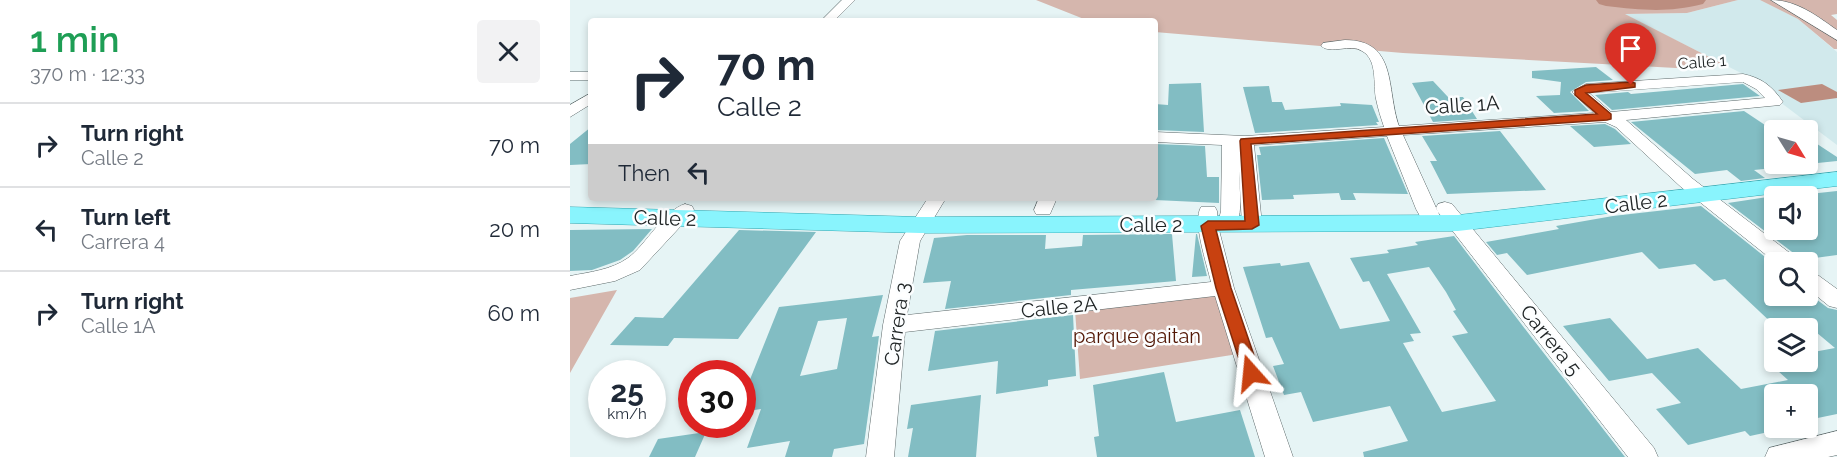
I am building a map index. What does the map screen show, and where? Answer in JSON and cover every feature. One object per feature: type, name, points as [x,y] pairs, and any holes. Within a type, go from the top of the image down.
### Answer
[{"type":"main road","name":"Calle 2","points":[[1694,189],[1837,166]]},
{"type":"main road","name":"Calle 2","points":[[570,215],[930,211],[1229,218],[1440,216],[1694,189],[1837,179]]},
{"type":"main road","name":"Calle 2","points":[[930,211],[1045,204],[1229,218]]},
{"type":"main road","name":"Calle 2","points":[[570,210],[680,214]]},
{"type":"street","points":[[830,18],[849,0]]},
{"type":"street","points":[[1778,0],[1809,16],[1837,36]]},
{"type":"street","name":"Carrera 5","points":[[1328,46],[1358,45],[1372,51],[1379,64],[1384,101],[1395,132],[1440,216],[1644,457]]},
{"type":"street","points":[[570,76],[588,76]]},
{"type":"street","name":"Calle 1","points":[[1607,117],[1579,92],[1586,88],[1608,86],[1743,78],[1757,81],[1775,100],[1772,104]]},
{"type":"street","points":[[570,112],[588,99]]},
{"type":"street","name":"Calle 1A","points":[[1158,137],[1238,141],[1395,132],[1772,104]]},
{"type":"street","points":[[1607,117],[1622,124],[1694,189],[1775,252]]},
{"type":"street","points":[[1238,141],[1223,288],[1279,457]]},
{"type":"street","name":"Carrera 3","points":[[880,457],[894,325],[910,241],[930,211]]},
{"type":"street","points":[[570,283],[608,275],[631,266],[680,214]]},
{"type":"street","points":[[1818,286],[1837,300]]},
{"type":"street","name":"Calle 2A","points":[[894,325],[1223,288]]},
{"type":"street","points":[[1779,457],[1837,443]]},
{"type":"shaded area","points":[[1738,0],[1760,0],[1798,19],[1837,52],[1837,145],[1818,131],[1818,120],[1804,120],[1743,74],[1624,14],[1687,13]]},
{"type":"shaded area","points":[[1822,84],[1837,92],[1837,98],[1801,103],[1778,90]]},
{"type":"green space","points":[[1036,0],[1738,0],[1687,13],[1625,14],[1721,63],[1676,68],[1403,53],[1158,32],[1158,18],[1081,18]]},
{"type":"green space","points":[[1760,0],[1837,0],[1837,14],[1831,15],[1837,20],[1837,49],[1834,49],[1798,19]]},
{"type":"green space","points":[[617,290],[570,373],[570,298]]},
{"type":"green space","name":"parque gaitan","points":[[1218,290],[1238,354],[1080,379],[1075,310]]},
{"type":"building","points":[[1596,67],[1613,80],[1586,82],[1570,92],[1589,111],[1554,113],[1536,96],[1560,95],[1561,82],[1532,78],[1532,71]]},
{"type":"building","points":[[1433,81],[1448,97],[1463,97],[1477,119],[1433,122],[1412,83]]},
{"type":"building","points":[[1201,83],[1204,132],[1158,130],[1158,104],[1168,105],[1169,84]]},
{"type":"building","points":[[1743,84],[1760,96],[1612,110],[1595,95],[1628,92],[1631,94]]},
{"type":"building","points":[[1269,86],[1272,102],[1282,102],[1285,110],[1341,106],[1340,103],[1372,105],[1379,122],[1376,122],[1378,125],[1255,133],[1243,87]]},
{"type":"building","points":[[1744,111],[1764,124],[1764,169],[1754,170],[1765,178],[1741,181],[1727,170],[1695,174],[1631,122]]},
{"type":"building","points":[[1605,124],[1615,129],[1631,144],[1594,147],[1570,126]]},
{"type":"building","points":[[588,129],[588,164],[570,165],[570,144]]},
{"type":"building","points":[[1500,131],[1546,190],[1447,194],[1430,161],[1437,161],[1422,136]]},
{"type":"building","points":[[1384,138],[1408,194],[1353,193],[1356,200],[1341,200],[1339,193],[1293,195],[1294,199],[1262,200],[1257,155],[1261,155],[1259,147]]},
{"type":"building","points":[[1158,144],[1205,146],[1207,177],[1219,177],[1219,203],[1158,200]]},
{"type":"building","points":[[1818,145],[1837,157],[1837,161],[1818,163]]},
{"type":"building","points":[[1837,191],[1837,255],[1818,258],[1818,252],[1792,252],[1776,240],[1818,240],[1818,193]]},
{"type":"building","points":[[1764,198],[1764,231],[1728,203]]},
{"type":"building","points":[[1701,206],[1764,256],[1764,306],[1818,306],[1818,300],[1828,308],[1837,310],[1837,414],[1818,418],[1818,384],[1767,384],[1788,380],[1779,372],[1818,372],[1818,351],[1835,348],[1818,334],[1818,318],[1766,318],[1725,279],[1714,281],[1695,264],[1659,269],[1642,252],[1527,275],[1507,253],[1497,255],[1486,242],[1559,229],[1556,226],[1613,216]]},
{"type":"building","points":[[652,229],[633,251],[620,260],[592,270],[570,271],[570,230]]},
{"type":"building","points":[[739,230],[816,232],[738,339],[674,338],[668,346],[610,345],[635,317],[663,318]]},
{"type":"building","points":[[1172,234],[1176,281],[1071,290],[1071,295],[945,309],[951,281],[923,283],[934,238],[967,235],[1046,235],[1045,249],[1082,246],[1083,235]]},
{"type":"building","points":[[1197,234],[1207,276],[1192,277]]},
{"type":"building","points":[[1454,236],[1625,457],[1364,457],[1363,452],[1408,441],[1390,406],[1313,422],[1301,392],[1284,395],[1273,366],[1284,364],[1272,337],[1266,338],[1243,267],[1280,263],[1281,266],[1309,262],[1340,329],[1390,321],[1369,281],[1363,282],[1350,258],[1389,253],[1387,250],[1418,245],[1415,242]],"holes":[[[1429,267],[1456,310],[1453,311],[1468,333],[1452,336],[1496,401],[1442,412],[1403,343],[1414,341],[1410,334],[1421,333],[1387,274]]]},
{"type":"building","points":[[883,295],[872,337],[879,336],[864,444],[834,449],[832,457],[785,457],[790,441],[747,448],[751,438],[756,438],[756,423],[761,409],[756,410],[756,364],[779,307]],"holes":[[[847,318],[837,369],[800,376],[818,321]]]},
{"type":"building","points":[[1073,315],[1076,376],[1048,380],[1048,386],[996,394],[998,361],[928,371],[935,331]]},
{"type":"building","points":[[1610,318],[1647,359],[1698,348],[1741,389],[1764,385],[1764,433],[1750,436],[1745,431],[1688,445],[1656,409],[1681,403],[1652,373],[1609,381],[1563,326]]},
{"type":"building","points":[[1164,372],[1176,422],[1240,410],[1255,457],[1097,457],[1094,437],[1099,436],[1093,385]]},
{"type":"building","points":[[981,395],[976,457],[908,457],[913,428],[907,429],[911,405]]},
{"type":"building","points":[[678,436],[678,438],[703,438],[695,457],[649,457],[658,439]]},
{"type":"waterway","points":[[1606,0],[1657,6],[1696,0]]},
{"type":"route","points":[[1251,373],[1223,288],[1208,226],[1252,225],[1245,141],[1607,117],[1579,92],[1586,88],[1631,85]]}]
